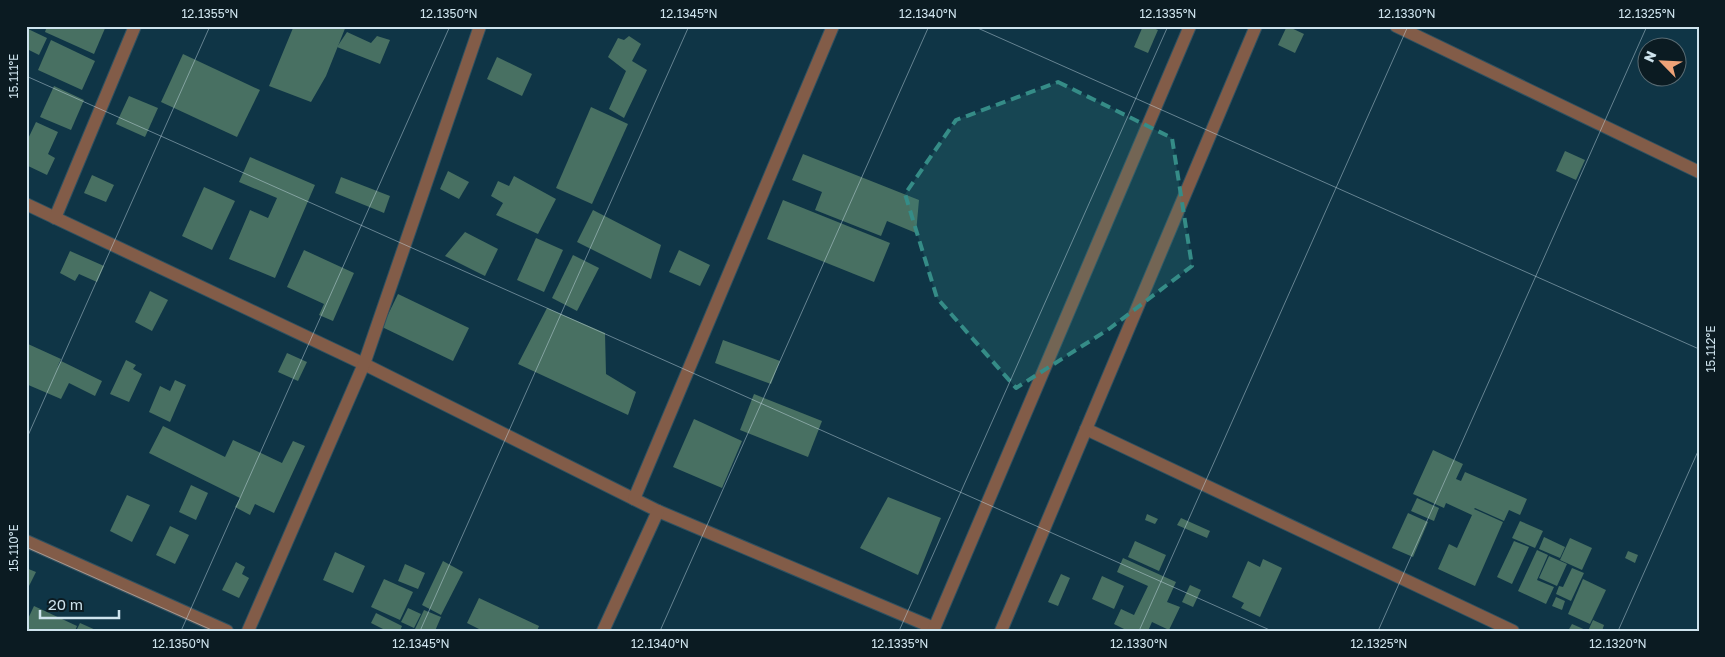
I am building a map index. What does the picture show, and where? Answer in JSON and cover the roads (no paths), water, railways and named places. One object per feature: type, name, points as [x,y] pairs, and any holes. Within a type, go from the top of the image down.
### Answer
[{"type":"street","points":[[56,218],[135,26]]},
{"type":"street","points":[[248,631],[364,364],[480,26]]},
{"type":"street","points":[[634,499],[833,26]]},
{"type":"street","points":[[26,204],[364,364],[658,511],[934,630],[1190,26]]},
{"type":"street","points":[[1000,631],[1256,26]]},
{"type":"street","points":[[1396,26],[1699,172]]},
{"type":"street","points":[[1086,429],[1513,631]]},
{"type":"street","points":[[603,631],[658,511]]},
{"type":"street","points":[[26,541],[227,631]]}]
